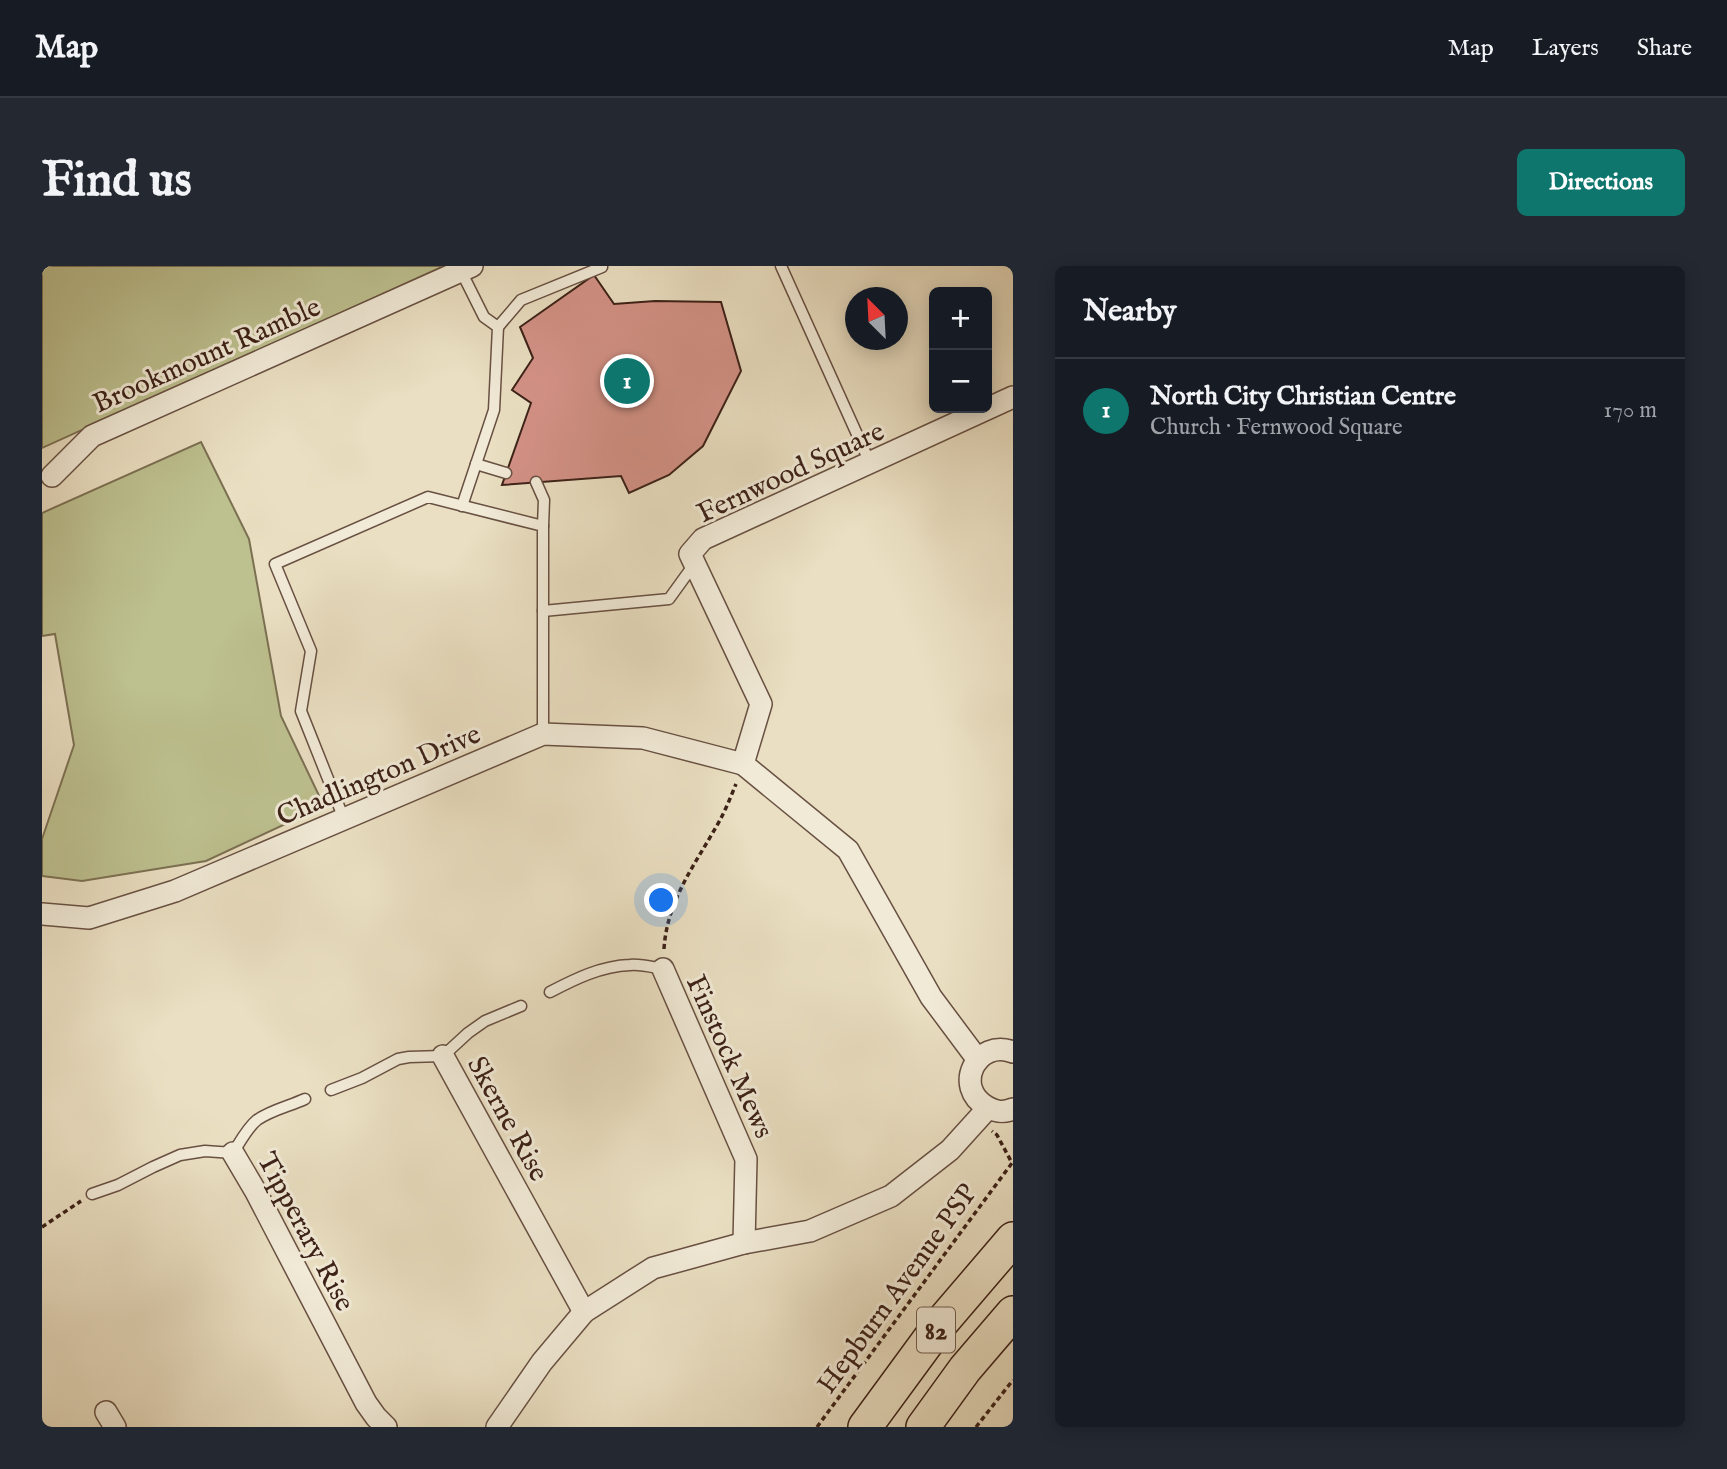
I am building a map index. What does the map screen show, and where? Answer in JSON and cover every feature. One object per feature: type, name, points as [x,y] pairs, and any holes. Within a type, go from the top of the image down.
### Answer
[{"type":"main road","name":"82","points":[[865,1427],[942,1322],[1013,1239]]},
{"type":"main road","name":"82","points":[[923,1427],[965,1369],[1013,1313]]},
{"type":"street","name":"Brookmount Ramble","points":[[47,481],[92,436],[467,268]]},
{"type":"street","name":"Fernwood Square","points":[[743,764],[761,704],[690,554],[703,539],[1013,397]]},
{"type":"street","name":"Chadlington Drive","points":[[42,914],[89,919],[175,891],[543,734],[643,738],[743,764]]},
{"type":"street","points":[[743,764],[848,850],[931,997],[978,1060]]},
{"type":"street","name":"Finstock Mews","points":[[663,969],[746,1159],[744,1243]]},
{"type":"street","points":[[1013,1052],[997,1049],[986,1053],[972,1069],[970,1080],[971,1091],[976,1100],[998,1112],[1013,1110]]},
{"type":"street","name":"Skerne Rise","points":[[443,1056],[583,1312]]},
{"type":"street","points":[[498,1427],[542,1362],[583,1312],[653,1268],[744,1243],[810,1231],[891,1196],[950,1150],[988,1108]]},
{"type":"street","name":"Tipperary Rise","points":[[233,1153],[366,1403],[386,1427]]},
{"type":"lane","points":[[781,266],[870,463]]},
{"type":"lane","points":[[462,506],[494,410],[498,327],[521,300],[602,267]]},
{"type":"lane","points":[[467,268],[484,317],[498,327]]},
{"type":"lane","points":[[475,464],[506,473]]},
{"type":"lane","points":[[536,482],[544,500],[543,734]]},
{"type":"lane","points":[[344,819],[301,711],[311,651],[275,564],[428,497],[542,526]]},
{"type":"lane","points":[[543,611],[669,599],[695,563]]},
{"type":"lane","name":"Finstock Mews","points":[[550,992],[581,976],[610,967],[632,964],[663,969]]},
{"type":"lane","points":[[443,1056],[485,1021],[521,1006]]},
{"type":"lane","name":"Skerne Rise","points":[[331,1090],[362,1078],[398,1059],[443,1056]]},
{"type":"lane","points":[[233,1153],[257,1121],[305,1100]]},
{"type":"lane","name":"Tipperary Rise","points":[[92,1194],[118,1185],[180,1155],[205,1151],[233,1153]]},
{"type":"path","points":[[663,969],[665,937],[680,888],[721,819],[743,764]]},
{"type":"path","name":"Hepburn Avenue PSP","points":[[817,1427],[1012,1163],[997,1135]]},
{"type":"path","points":[[42,1227],[92,1194]]},
{"type":"path","points":[[976,1427],[1013,1380]]},
{"type":"green space","points":[[42,266],[444,266],[42,448]]},
{"type":"green space","points":[[201,442],[249,539],[281,716],[324,806],[206,861],[82,881],[42,876],[42,839],[74,745],[55,634],[42,636],[42,513]]},
{"type":"building","points":[[594,275],[614,304],[655,301],[721,302],[741,371],[703,446],[669,475],[629,493],[621,476],[502,485],[531,403],[512,390],[533,358],[520,327]]},
{"type":"place","name":"North City Christian Centre","points":[[627,381]]}]
